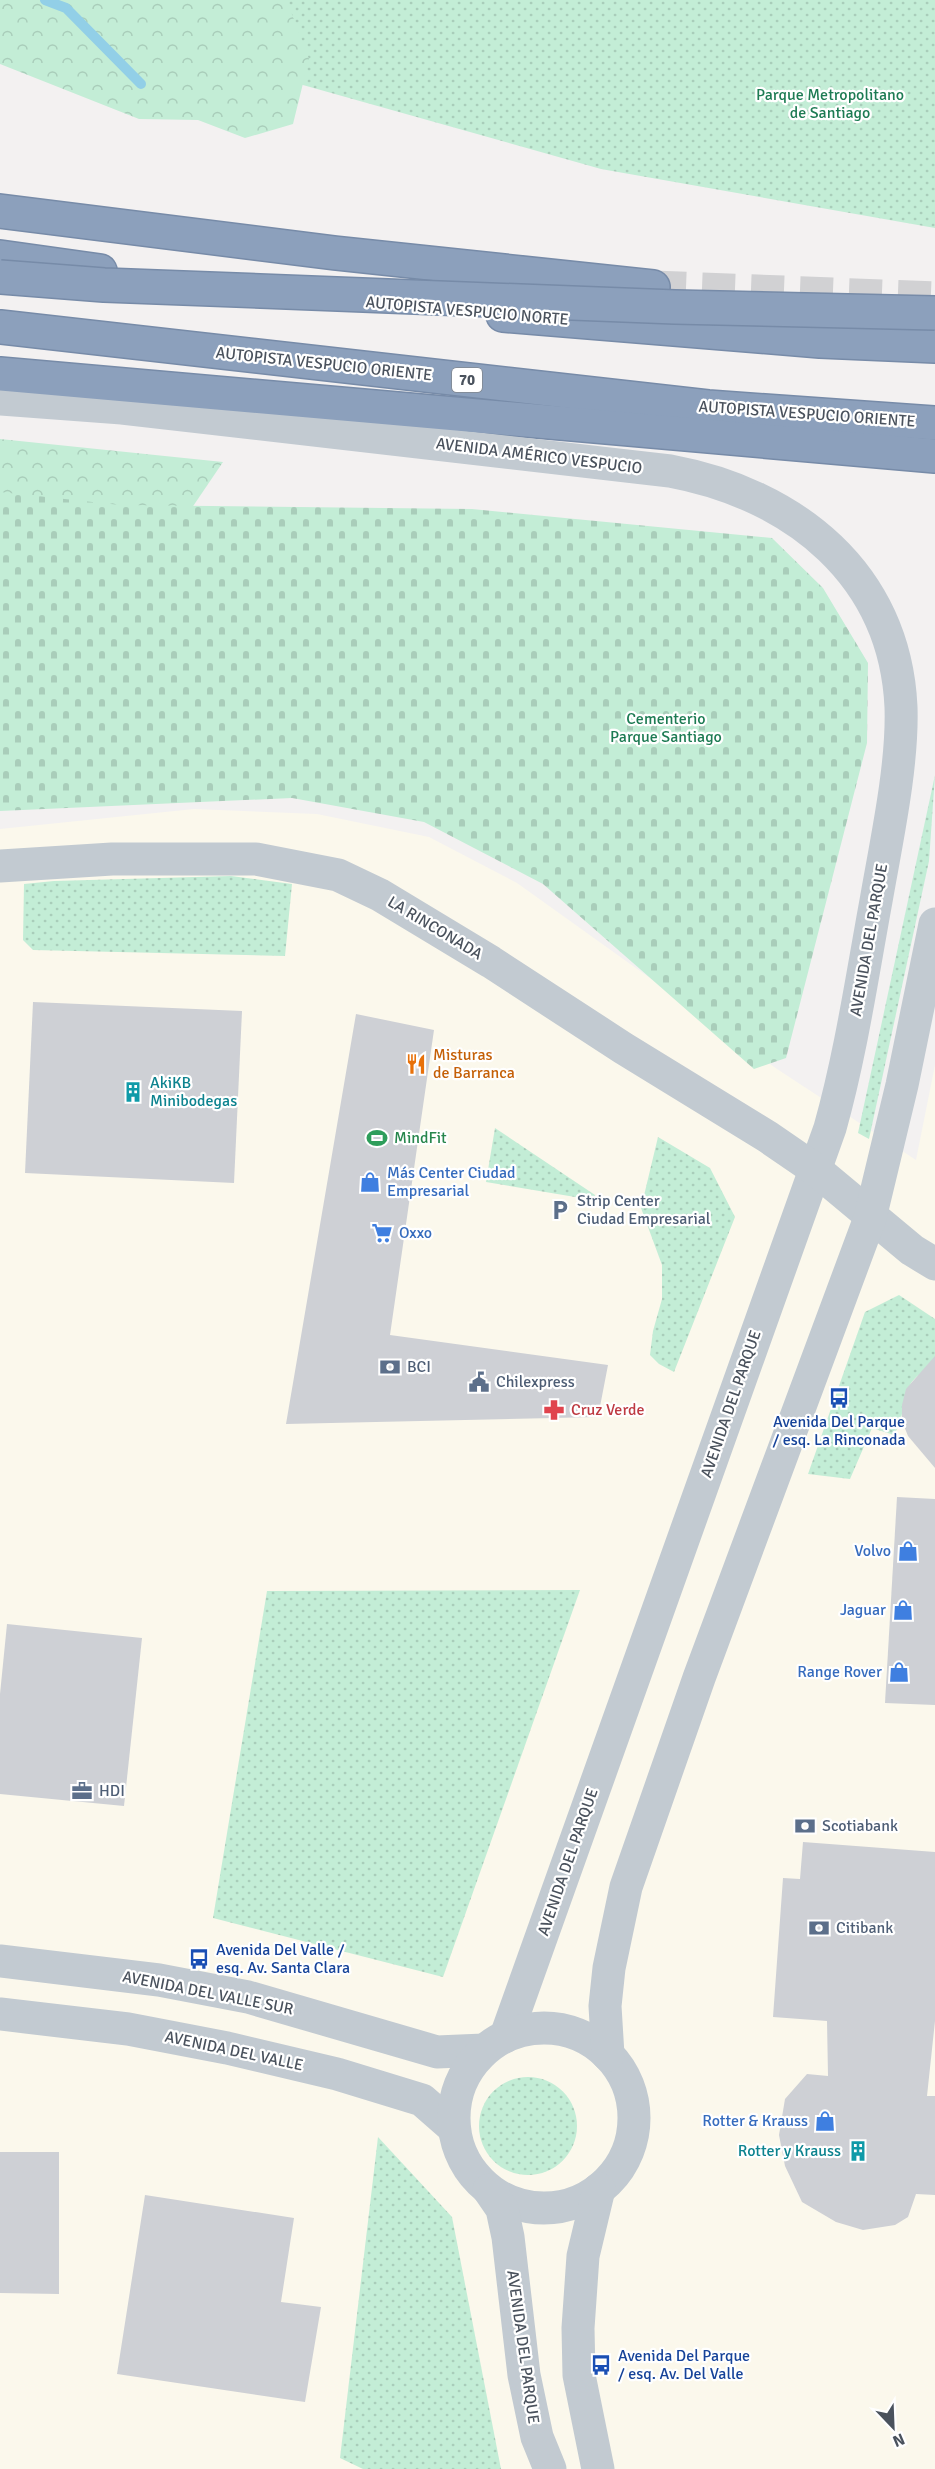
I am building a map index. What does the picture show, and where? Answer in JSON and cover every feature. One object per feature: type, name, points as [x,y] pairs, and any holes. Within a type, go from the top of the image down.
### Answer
[{"type":"highway","points":[[0,211],[358,256],[653,287]]},
{"type":"highway","name":"AUTOPISTA VESPUCIO NORTE","points":[[0,257],[236,289],[401,307],[820,340],[935,346]]},
{"type":"highway","points":[[0,278],[104,285],[521,301],[935,313]]},
{"type":"highway","name":"AUTOPISTA VESPUCIO ORIENTE","points":[[0,327],[708,407],[935,423]]},
{"type":"highway","name":"70","points":[[0,374],[935,456]]},
{"type":"highway","points":[[900,453],[935,461]]},
{"type":"street","name":"AVENIDA AMÉRICO VESPUCIO","points":[[0,399],[122,408],[670,471],[712,480],[747,492],[782,510],[814,533],[842,558],[864,590],[882,625],[894,660],[901,709],[897,758]]},
{"type":"street","name":"AVENIDA DEL PARQUE","points":[[495,2043],[797,1216],[816,1170],[846,1065],[886,845],[897,758]]},
{"type":"street","name":"LA RINCONADA","points":[[0,866],[112,859],[256,859],[339,875],[380,895],[491,962],[623,1048],[768,1137],[816,1170],[870,1218],[912,1250],[935,1264]]},
{"type":"street","points":[[608,2055],[605,2006],[609,1968],[626,1887],[699,1678],[870,1218],[902,1085],[935,924]]},
{"type":"street","name":"AVENIDA DEL VALLE SUR","points":[[0,1961],[159,1980],[248,1997],[437,2052],[495,2043]]},
{"type":"street","name":"AVENIDA DEL VALLE","points":[[0,2014],[139,2031],[227,2048],[337,2074],[422,2100],[454,2128]]},
{"type":"street","points":[[556,2028],[581,2036],[608,2055],[620,2069],[631,2094],[634,2120],[630,2146],[617,2170],[599,2189],[573,2203],[544,2208],[515,2203],[489,2190],[466,2163],[460,2152],[454,2128],[454,2107],[459,2086],[470,2067],[495,2043],[531,2029],[556,2028]]},
{"type":"street","points":[[598,2469],[579,2375],[578,2328],[583,2256],[599,2189]]},
{"type":"street","name":"AVENIDA DEL PARQUE","points":[[489,2190],[502,2209],[524,2375],[537,2436],[550,2469]]},
{"type":"shaded area","points":[[194,809],[317,814],[429,837],[517,883],[777,1069],[916,1160],[935,1065],[935,2469],[0,2469],[0,829]]},
{"type":"green space","points":[[0,0],[282,0],[288,4],[309,59],[293,124],[245,138],[198,120],[139,119],[0,64]]},
{"type":"green space","name":"Parque Metropolitano de Santiago","points":[[1,0],[935,0],[935,228],[601,169]]},
{"type":"green space","points":[[0,439],[223,462],[160,555],[0,553]]},
{"type":"green space","name":"Cementerio Parque Santiago","points":[[0,492],[120,505],[472,509],[772,538],[823,588],[868,663],[867,743],[786,1058],[754,1069],[543,884],[424,822],[292,798],[0,811]]},
{"type":"green space","points":[[935,775],[929,861],[869,1139],[858,1133]]},
{"type":"green space","points":[[231,876],[292,884],[285,956],[33,950],[23,940],[24,884],[54,881]]},
{"type":"green space","points":[[495,1128],[595,1195],[593,1200],[486,1182]]},
{"type":"green space","points":[[658,1137],[710,1168],[735,1217],[674,1372],[659,1364],[650,1355],[653,1331],[662,1299],[662,1265],[641,1208]]},
{"type":"green space","points":[[899,1295],[935,1319],[935,1365],[913,1380],[908,1388],[894,1435],[872,1428],[850,1479],[808,1474],[865,1312]]},
{"type":"green space","points":[[580,1590],[443,1977],[213,1918],[267,1591]]},
{"type":"green space","points":[[528,2077],[547,2081],[563,2091],[573,2107],[577,2126],[573,2145],[563,2161],[547,2171],[528,2175],[509,2171],[493,2161],[483,2145],[479,2126],[483,2107],[493,2091],[509,2081]]},
{"type":"green space","points":[[378,2137],[452,2217],[501,2469],[363,2469],[340,2458]]},
{"type":"building","name":"AkiKB Minibodegas","points":[[33,1002],[242,1011],[234,1183],[25,1173]]},
{"type":"building","name":"Más Center Ciudad Empresarial","points":[[356,1014],[434,1030],[390,1335],[608,1365],[598,1417],[286,1424]]},
{"type":"building","points":[[935,1356],[935,1468],[908,1436],[902,1421],[902,1405],[906,1389]]},
{"type":"building","points":[[897,1497],[935,1499],[935,1705],[885,1703]]},
{"type":"building","points":[[7,1624],[142,1638],[124,1806],[0,1794],[0,1694]]},
{"type":"building","points":[[803,1842],[935,1852],[935,2021],[927,2096],[935,2096],[935,2195],[916,2194],[908,2217],[895,2225],[863,2230],[836,2222],[802,2202],[785,2166],[779,2135],[785,2099],[807,2074],[828,2076],[827,2021],[773,2017],[783,1878],[800,1879]]},
{"type":"building","points":[[0,2152],[59,2152],[59,2294],[0,2293]]},
{"type":"building","points":[[145,2195],[294,2218],[281,2302],[321,2307],[305,2402],[117,2374]]},
{"type":"waterway","points":[[45,0],[66,8],[141,84]]},
{"type":"tunnel","points":[[653,287],[935,298]]},
{"type":"place","name":"Misturas de Barranca","points":[[416,1064]]},
{"type":"place","name":"AkiKB Minibodegas","points":[[133,1092]]},
{"type":"place","name":"MindFit","points":[[377,1138]]},
{"type":"place","name":"Más Center Ciudad Empresarial","points":[[370,1182]]},
{"type":"place","name":"Strip Center Ciudad Empresarial","points":[[560,1210]]},
{"type":"place","name":"Oxxo","points":[[382,1233]]},
{"type":"place","name":"BCI","points":[[390,1367]]},
{"type":"place","name":"Chilexpress","points":[[479,1382]]},
{"type":"place","name":"Avenida Del Parque / esq. La Rinconada","points":[[839,1398]]},
{"type":"place","name":"Cruz Verde","points":[[554,1410]]},
{"type":"place","name":"Volvo","points":[[908,1551]]},
{"type":"place","name":"Jaguar","points":[[903,1610]]},
{"type":"place","name":"Range Rover","points":[[899,1672]]},
{"type":"place","name":"HDI","points":[[82,1791]]},
{"type":"place","name":"Scotiabank","points":[[805,1826]]},
{"type":"place","name":"Citibank","points":[[819,1928]]},
{"type":"place","name":"Avenida Del Valle / esq. Av. Santa Clara","points":[[199,1959]]},
{"type":"place","name":"Rotter & Krauss","points":[[825,2121]]},
{"type":"place","name":"Rotter y Krauss","points":[[858,2151]]},
{"type":"place","name":"Avenida Del Parque / esq. Av. Del Valle","points":[[601,2365]]}]
